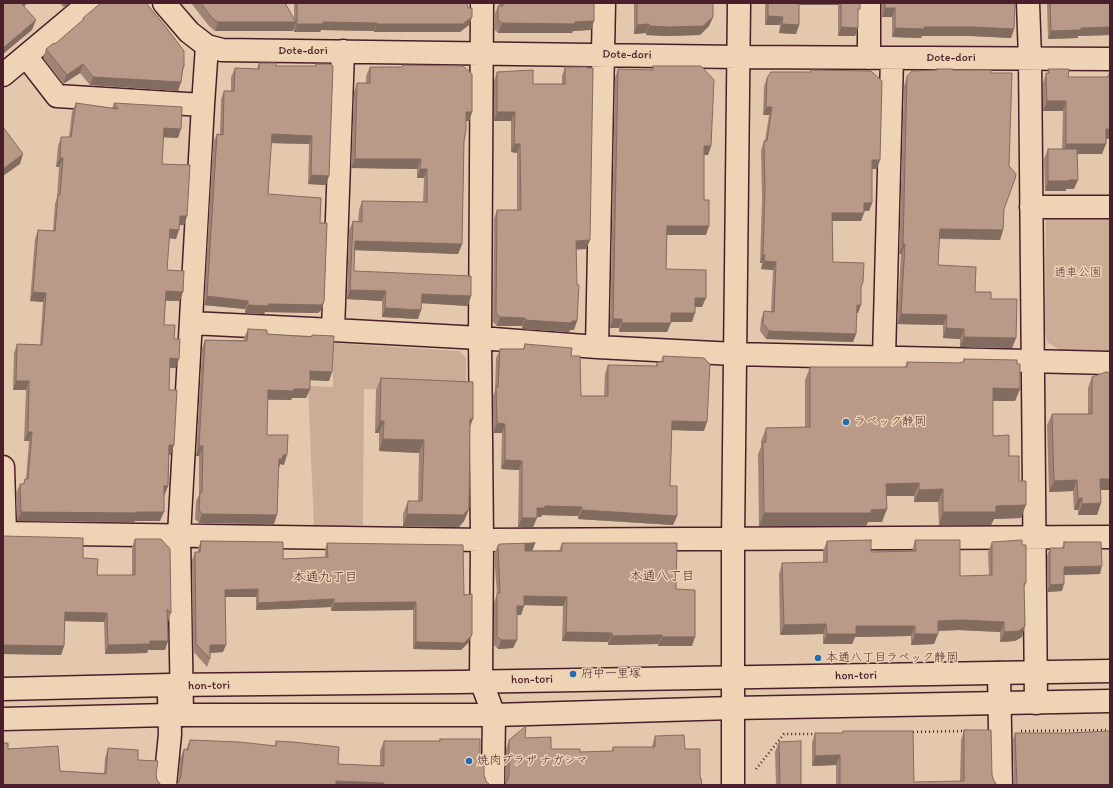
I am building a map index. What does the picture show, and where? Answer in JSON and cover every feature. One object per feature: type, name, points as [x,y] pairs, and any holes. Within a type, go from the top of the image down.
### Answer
[{"type":"street","points":[[3,75],[89,3]]},
{"type":"street","name":"Dote-dori","points":[[164,3],[189,32],[207,46],[222,50],[738,57],[1110,59]]},
{"type":"street","points":[[482,3],[480,338],[482,540],[481,681],[494,715],[493,785]]},
{"type":"street","points":[[596,347],[604,3]]},
{"type":"street","points":[[734,785],[733,539],[739,3]]},
{"type":"street","points":[[869,58],[870,3]]},
{"type":"street","points":[[1028,3],[1030,58],[1036,702]]},
{"type":"street","points":[[165,785],[170,734],[176,715],[179,535],[207,46]]},
{"type":"street","points":[[333,330],[343,51]]},
{"type":"street","points":[[26,56],[57,96],[203,105]]},
{"type":"street","points":[[884,357],[892,58]]},
{"type":"street","points":[[1031,207],[1110,208]]},
{"type":"street","points":[[191,323],[480,338],[596,347],[735,354],[1110,363]]},
{"type":"street","points":[[3,468],[4,533],[482,540],[1110,537]]},
{"type":"street","name":"hon-tori","points":[[3,689],[1110,671]]},
{"type":"street","points":[[999,673],[1001,785]]},
{"type":"street","points":[[3,720],[176,715],[494,715],[733,708],[1110,701]]},
{"type":"path","points":[[1019,731],[1110,730]]},
{"type":"path","points":[[902,732],[972,731]]},
{"type":"path","points":[[756,767],[784,734],[823,734]]},
{"type":"green space","name":"通車公園","points":[[1046,215],[1110,216],[1110,351],[1060,350],[1047,342],[1045,330]]},
{"type":"green space","points":[[333,343],[459,351],[466,358],[466,393],[364,389],[363,525],[314,527],[308,386],[333,387]]},
{"type":"building","points":[[3,3],[21,3],[36,20],[3,48]]},
{"type":"building","points":[[101,3],[146,3],[184,51],[184,67],[181,82],[93,77],[83,64],[67,75],[46,49],[54,43],[55,44]]},
{"type":"building","points":[[201,3],[285,3],[296,22],[218,22],[212,18]]},
{"type":"building","points":[[297,3],[467,3],[468,8],[472,8],[472,17],[463,24],[377,24],[323,22],[323,24],[297,24]]},
{"type":"building","points":[[503,3],[594,3],[594,21],[575,22],[575,24],[502,23],[498,20],[498,6],[503,6]]},
{"type":"building","points":[[637,3],[713,3],[713,17],[703,26],[670,27],[649,26],[649,24],[637,25]]},
{"type":"building","points":[[768,3],[799,3],[799,25],[782,24],[783,17],[768,16]]},
{"type":"building","points":[[841,3],[860,3],[860,9],[858,9],[858,28],[841,27]]},
{"type":"building","points":[[885,3],[1015,3],[1014,29],[974,27],[924,27],[924,29],[895,28],[895,8],[885,8]]},
{"type":"building","points":[[1050,3],[1110,3],[1110,27],[1051,31]]},
{"type":"building","points":[[259,63],[276,63],[276,66],[316,66],[316,64],[330,64],[333,66],[329,176],[311,175],[312,136],[272,134],[268,194],[321,198],[320,223],[327,223],[324,302],[321,305],[248,305],[248,301],[207,296],[217,134],[223,135],[224,91],[234,91],[235,68],[259,69]]},
{"type":"building","points":[[403,65],[463,66],[472,74],[472,112],[466,112],[466,130],[464,141],[462,244],[355,241],[354,271],[471,276],[471,296],[422,294],[421,310],[385,308],[386,291],[350,290],[353,221],[362,222],[362,201],[427,202],[427,169],[420,169],[421,159],[355,159],[357,83],[370,83],[370,67],[402,67]]},
{"type":"building","points":[[653,66],[701,66],[714,80],[711,146],[704,146],[704,200],[709,200],[709,226],[667,226],[666,269],[706,270],[706,298],[695,298],[695,313],[671,313],[671,323],[622,323],[622,319],[613,319],[618,69],[653,70]]},
{"type":"building","points":[[565,67],[593,68],[590,240],[576,241],[577,285],[579,285],[577,321],[572,321],[572,323],[500,317],[496,313],[497,210],[521,210],[520,144],[514,144],[515,112],[497,112],[497,72],[533,70],[533,84],[565,84]]},
{"type":"building","points":[[937,69],[991,70],[991,73],[1012,73],[1009,166],[1016,174],[1004,209],[1003,230],[940,229],[938,265],[976,267],[975,292],[991,292],[991,299],[1017,299],[1016,338],[964,337],[964,329],[946,328],[947,315],[901,314],[905,244],[903,244],[907,76],[912,71]]},
{"type":"building","points":[[1049,69],[1069,69],[1068,77],[1110,77],[1110,129],[1106,129],[1106,144],[1066,144],[1066,101],[1047,101],[1046,73],[1049,73]]},
{"type":"building","points":[[811,70],[871,71],[882,81],[880,160],[872,160],[872,203],[864,203],[864,213],[832,213],[833,262],[864,263],[863,282],[861,287],[861,305],[857,305],[856,334],[769,331],[763,323],[764,311],[774,312],[776,262],[764,261],[765,255],[763,255],[765,189],[764,141],[767,141],[772,107],[766,107],[767,78],[771,72],[811,72]]},
{"type":"building","points":[[76,103],[118,109],[114,103],[182,107],[181,129],[164,128],[162,164],[190,165],[187,216],[180,216],[179,230],[170,229],[167,270],[184,271],[183,292],[166,291],[164,325],[175,325],[174,339],[180,339],[179,359],[170,358],[169,390],[177,390],[174,445],[169,445],[168,486],[164,486],[164,512],[21,512],[20,484],[24,484],[25,479],[28,479],[32,432],[28,432],[29,381],[16,381],[17,344],[42,345],[46,293],[33,292],[38,230],[55,231],[63,158],[60,158],[61,137],[71,137]]},
{"type":"building","points":[[3,127],[23,154],[3,169]]},
{"type":"building","points":[[1048,149],[1077,149],[1078,180],[1048,181]]},
{"type":"building","points":[[248,329],[267,330],[267,334],[312,337],[312,335],[334,336],[332,372],[310,371],[310,389],[294,389],[294,391],[268,390],[267,435],[288,435],[287,455],[283,455],[282,459],[279,459],[277,515],[202,514],[199,510],[200,492],[202,492],[203,446],[199,446],[205,340],[247,341]]},
{"type":"building","points":[[525,344],[572,348],[571,356],[580,356],[581,396],[608,396],[608,365],[657,366],[657,362],[663,362],[663,356],[704,358],[710,364],[707,422],[672,421],[670,486],[677,486],[677,516],[582,510],[582,507],[545,506],[545,508],[537,508],[537,518],[522,518],[522,461],[505,460],[505,424],[497,423],[496,387],[498,387],[500,349],[524,349]]},
{"type":"building","points":[[964,359],[1017,360],[1017,364],[1020,364],[1020,389],[993,388],[993,436],[1009,435],[1009,456],[1019,456],[1019,481],[1026,481],[1026,505],[996,506],[996,512],[943,512],[943,489],[919,490],[919,483],[886,484],[887,509],[871,510],[871,513],[764,513],[763,442],[766,442],[766,428],[810,427],[810,367],[907,367],[907,362],[961,363],[964,362]]},
{"type":"building","points":[[1106,372],[1110,373],[1110,479],[1100,479],[1101,503],[1082,504],[1082,498],[1078,499],[1077,480],[1054,481],[1052,414],[1092,414],[1092,377]]},
{"type":"building","points":[[381,378],[473,382],[473,419],[470,419],[469,509],[463,515],[407,514],[408,501],[422,501],[424,440],[383,439],[384,421],[380,421]]},
{"type":"building","points":[[3,536],[83,538],[83,558],[98,559],[97,575],[135,575],[135,539],[161,539],[170,549],[171,613],[167,609],[168,641],[150,641],[150,644],[108,645],[107,613],[65,612],[64,646],[3,645]]},
{"type":"building","points":[[871,540],[871,552],[916,551],[915,540],[960,540],[960,576],[992,575],[992,542],[1022,540],[1022,545],[1026,545],[1026,583],[1024,583],[1025,626],[1019,631],[1004,632],[1004,622],[962,620],[938,621],[938,634],[915,634],[915,626],[856,626],[856,634],[827,634],[826,624],[784,625],[782,563],[827,562],[827,541]]},
{"type":"building","points":[[201,541],[283,542],[283,559],[328,557],[327,543],[463,545],[464,595],[472,594],[472,635],[464,643],[416,642],[416,602],[334,603],[334,599],[258,603],[258,589],[225,590],[226,645],[210,645],[210,659],[196,644],[195,552],[200,552]]},
{"type":"building","points":[[1064,542],[1101,542],[1102,566],[1064,567],[1064,584],[1050,585],[1050,548],[1064,548]]},
{"type":"building","points":[[535,543],[525,544],[525,551],[562,551],[562,543],[677,543],[676,589],[695,590],[695,637],[662,637],[662,635],[612,636],[612,633],[566,632],[567,597],[524,596],[524,606],[517,606],[517,640],[501,640],[497,636],[497,593],[500,593],[498,545]]},
{"type":"building","points":[[526,726],[525,738],[551,737],[551,749],[580,749],[580,752],[613,751],[613,747],[655,747],[655,736],[684,735],[685,749],[700,749],[700,778],[702,785],[504,785],[509,776],[509,740]]},
{"type":"building","points":[[964,730],[991,730],[992,775],[997,785],[840,785],[840,755],[815,756],[815,733],[843,733],[843,731],[913,731],[914,782],[964,781]]},
{"type":"building","points":[[1110,731],[1110,785],[1017,785],[1015,733]]},
{"type":"building","points":[[440,739],[480,739],[480,765],[484,762],[484,775],[486,781],[490,785],[384,785],[384,783],[336,781],[336,785],[175,785],[179,782],[181,776],[184,749],[188,750],[190,740],[239,742],[276,746],[276,741],[339,747],[338,764],[384,766],[384,741],[440,741]]},
{"type":"building","points":[[801,741],[801,785],[780,785],[779,742]]},
{"type":"building","points":[[3,743],[8,743],[8,749],[58,746],[60,771],[106,774],[108,748],[138,750],[138,760],[158,761],[156,774],[157,780],[161,785],[3,785]]},
{"type":"place","name":"ラペック静岡","points":[[846,422]]},
{"type":"place","name":"本通八丁目ラペック静岡","points":[[818,658]]},
{"type":"place","name":"府中一里塚","points":[[573,674]]},
{"type":"place","name":"焼肉プラザ ナガシマ","points":[[469,761]]},
{"type":"district","name":"本通八丁目","points":[[662,577]]},
{"type":"district","name":"本通九丁目","points":[[325,578]]}]
